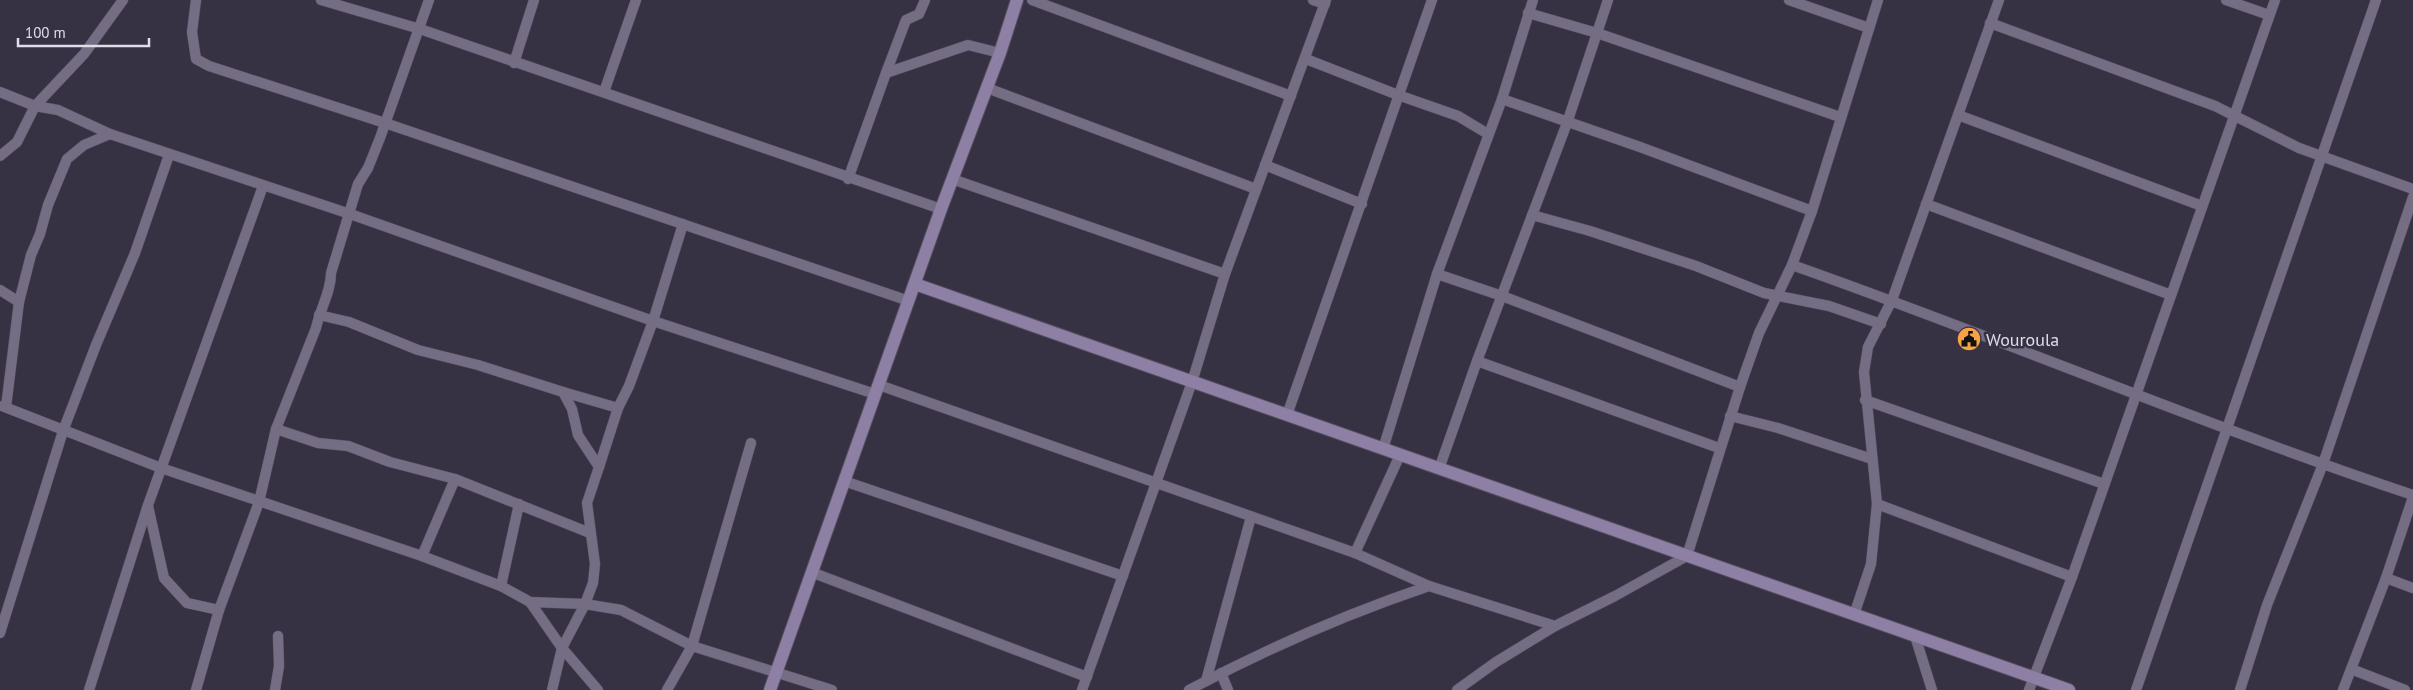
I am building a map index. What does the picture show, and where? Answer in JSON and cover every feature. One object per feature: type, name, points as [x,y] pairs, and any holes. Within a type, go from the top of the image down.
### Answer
[{"type":"street","points":[[0,156],[17,142],[35,106],[84,54],[123,0]]},
{"type":"street","points":[[196,0],[192,32],[196,59],[229,74],[385,123],[909,301]]},
{"type":"street","points":[[196,690],[219,610],[259,502],[276,429],[316,328],[331,284],[331,273],[358,184],[368,168],[429,0]]},
{"type":"street","points":[[514,63],[534,0]]},
{"type":"street","points":[[604,92],[636,0]]},
{"type":"street","points":[[848,179],[906,20],[919,14],[925,0]]},
{"type":"street","points":[[770,690],[941,209],[1000,53],[1017,0]]},
{"type":"street","points":[[1032,0],[1291,96]]},
{"type":"street","points":[[1082,690],[1192,382],[1225,274],[1306,59],[1325,2],[1313,0]]},
{"type":"street","points":[[1287,415],[1432,0]]},
{"type":"street","points":[[1383,449],[1437,274],[1502,99],[1533,0]]},
{"type":"street","points":[[1439,469],[1477,361],[1568,123],[1608,0]]},
{"type":"street","points":[[1790,0],[1869,28]]},
{"type":"street","points":[[1457,690],[1496,662],[1555,626],[1615,596],[1686,556],[1740,387],[1760,333],[1792,264],[1812,210],[1878,0]]},
{"type":"street","points":[[1854,614],[1871,564],[1877,504],[1865,400],[1865,361],[1868,347],[1892,300],[1999,0]]},
{"type":"street","points":[[2226,0],[2269,15]]},
{"type":"street","points":[[2031,684],[2072,578],[2233,115],[2275,0]]},
{"type":"street","points":[[2136,690],[2376,0]]},
{"type":"street","points":[[326,1],[420,29],[848,179],[941,209]]},
{"type":"street","points":[[1528,13],[1597,33],[1840,117]]},
{"type":"street","points":[[1990,23],[2180,92],[2233,115],[2299,148],[2413,190]]},
{"type":"street","points":[[886,73],[968,45],[1000,53]]},
{"type":"street","points":[[1306,59],[1458,116],[1488,134]]},
{"type":"street","points":[[987,88],[1256,189]]},
{"type":"street","points":[[0,92],[35,106],[58,110],[110,134],[169,155],[350,214],[652,321],[877,390],[1156,484],[1355,553],[1429,586],[1555,626]]},
{"type":"street","points":[[1502,99],[1640,146],[1812,210]]},
{"type":"street","points":[[1958,115],[2202,206]]},
{"type":"street","points":[[110,134],[84,146],[66,159],[31,255],[19,302],[3,406],[161,468],[422,556],[501,586],[530,602],[562,648],[598,690]]},
{"type":"street","points":[[0,634],[63,431],[96,345],[135,253],[169,155]]},
{"type":"street","points":[[1265,165],[1362,204]]},
{"type":"street","points":[[952,179],[1225,274]]},
{"type":"street","points":[[89,690],[161,468],[264,186]]},
{"type":"street","points":[[2240,690],[2267,604],[2323,464],[2413,197]]},
{"type":"street","points":[[1926,204],[2171,295]]},
{"type":"street","points":[[1532,215],[1590,231],[1696,266],[1764,293],[1829,306],[1881,324]]},
{"type":"street","points":[[552,690],[562,648],[585,604],[593,583],[595,564],[587,503],[618,408],[629,386],[652,321],[683,224]]},
{"type":"street","points":[[1792,264],[1892,300],[2227,429],[2413,496],[2386,578],[2343,690]]},
{"type":"street","points":[[1437,274],[1502,296],[1740,387]]},
{"type":"street","points":[[915,284],[1854,614],[1915,636],[2031,684],[2069,690]]},
{"type":"street","points":[[0,290],[19,302]]},
{"type":"street","points":[[319,315],[349,322],[418,350],[471,363],[618,408]]},
{"type":"street","points":[[1477,361],[1719,448]]},
{"type":"street","points":[[563,392],[572,409],[578,435],[599,467]]},
{"type":"street","points":[[1865,400],[2104,484]]},
{"type":"street","points":[[1730,416],[1778,428],[1872,459]]},
{"type":"street","points":[[276,429],[318,444],[348,446],[390,462],[455,479],[590,533]]},
{"type":"street","points":[[667,690],[692,646],[751,443]]},
{"type":"street","points":[[1355,553],[1400,455]]},
{"type":"street","points":[[422,556],[455,479]]},
{"type":"street","points":[[844,481],[1123,576]]},
{"type":"street","points":[[501,586],[519,504]]},
{"type":"street","points":[[1877,504],[2072,578]]},
{"type":"street","points":[[148,506],[164,578],[187,603],[219,610]]},
{"type":"street","points":[[1206,681],[1251,518]]},
{"type":"street","points":[[811,572],[1087,677]]},
{"type":"street","points":[[2386,578],[2413,588]]},
{"type":"street","points":[[1190,690],[1221,673],[1366,607],[1429,586]]},
{"type":"street","points":[[530,602],[585,604],[621,610],[692,646],[832,690]]},
{"type":"street","points":[[275,690],[279,666],[278,636]]},
{"type":"street","points":[[1915,636],[1932,690]]},
{"type":"street","points":[[2351,669],[2406,690]]},
{"type":"street","points":[[1221,673],[1228,690]]},
{"type":"place","name":"Wouroula","points":[[1969,339]]}]
